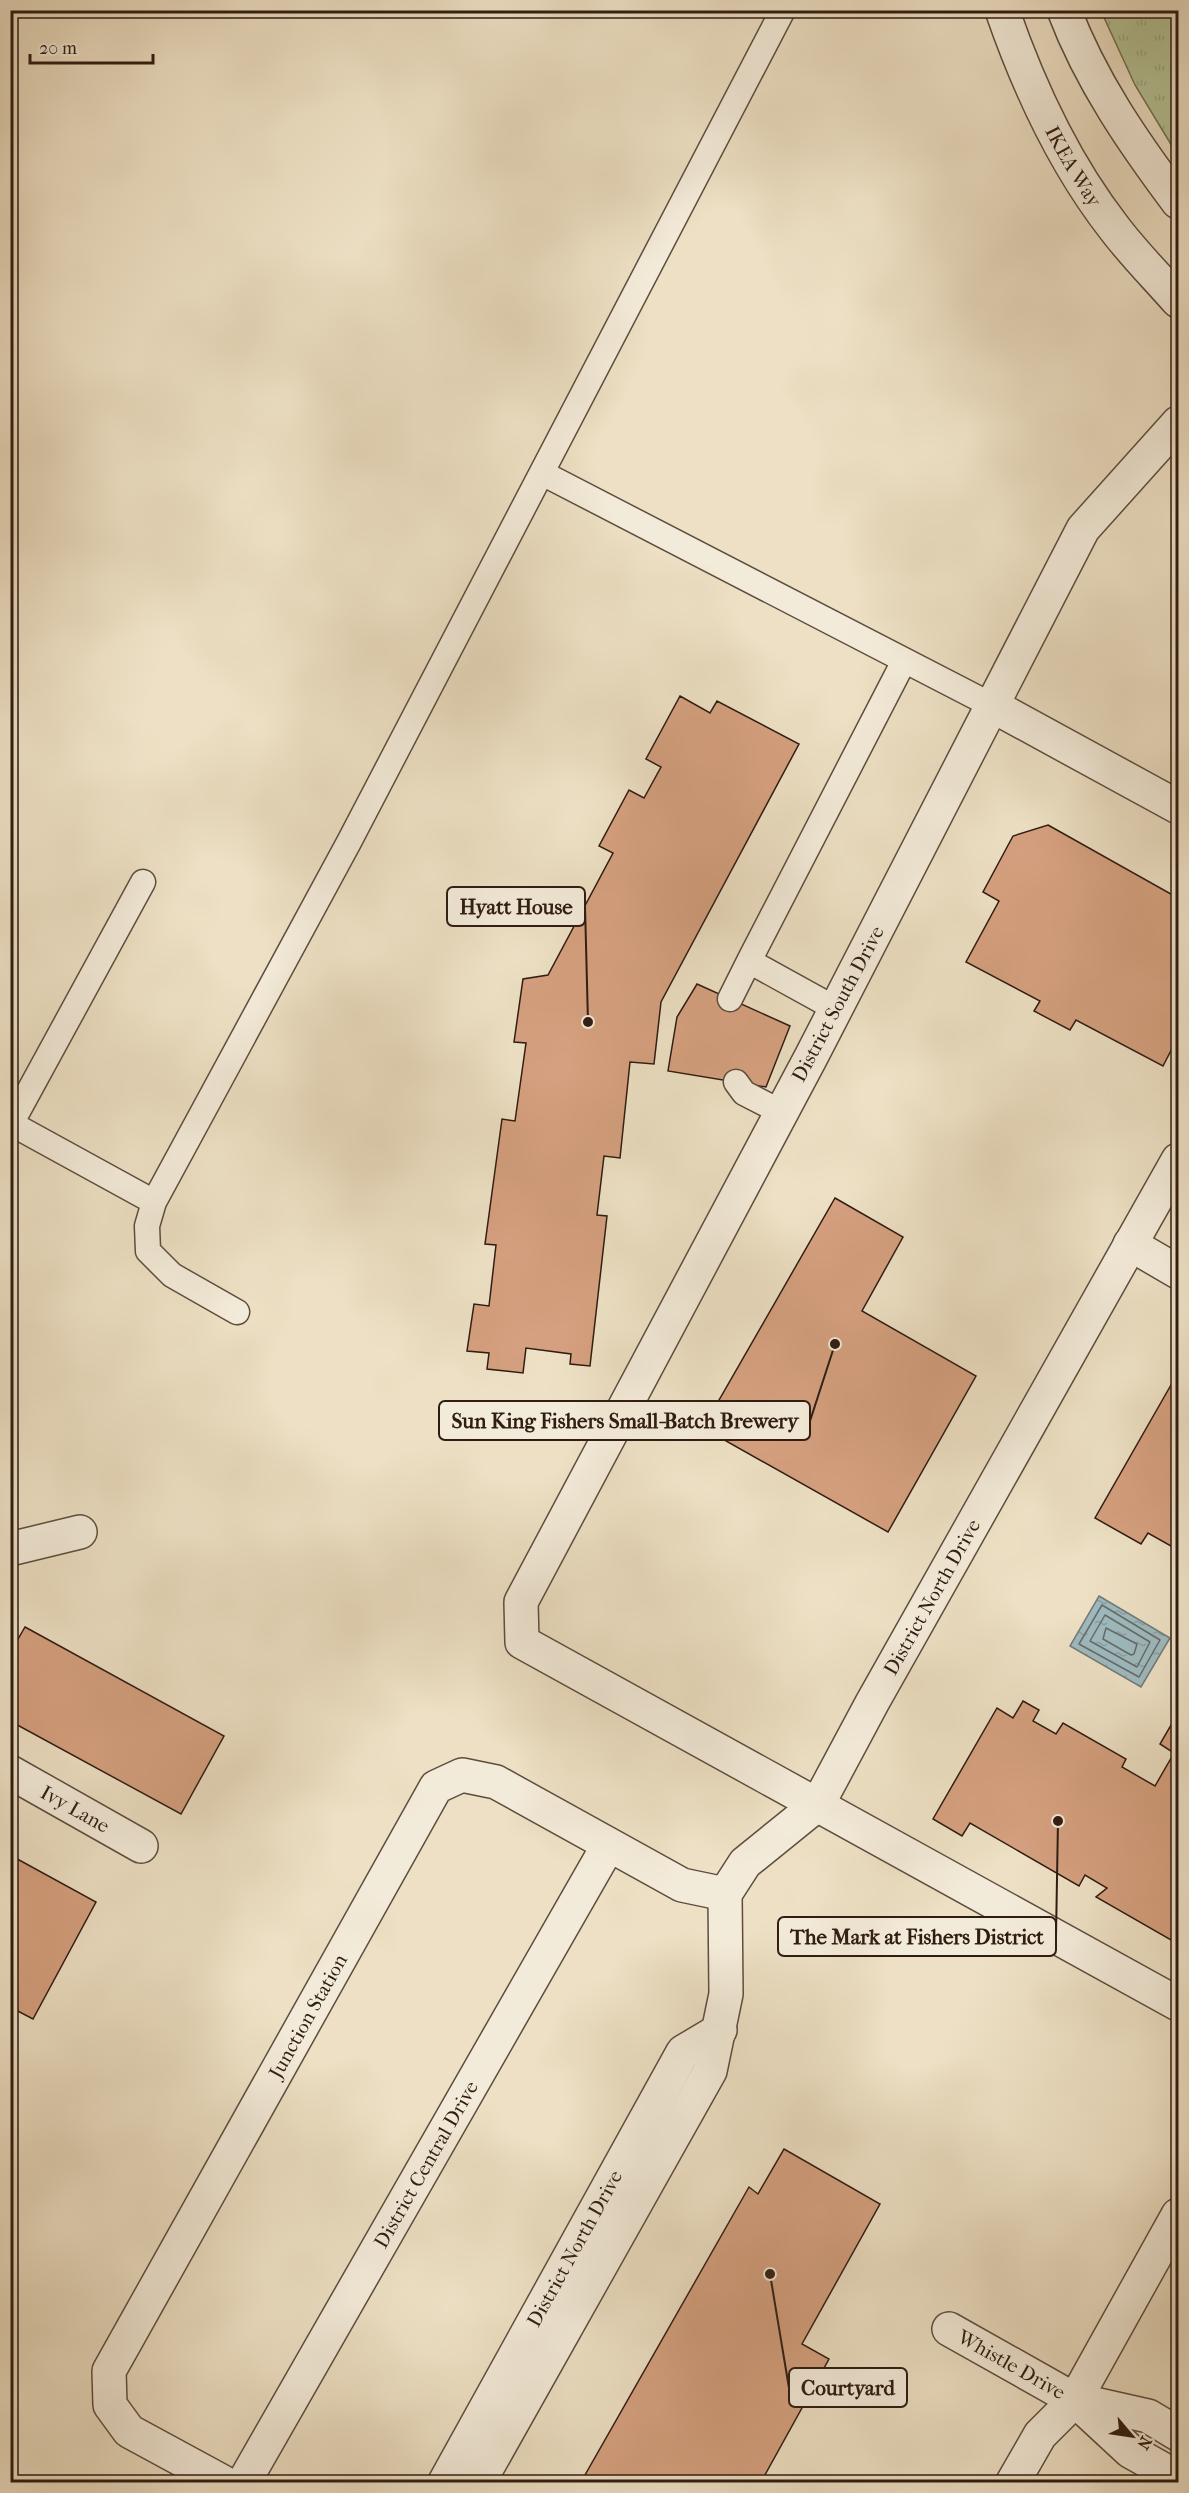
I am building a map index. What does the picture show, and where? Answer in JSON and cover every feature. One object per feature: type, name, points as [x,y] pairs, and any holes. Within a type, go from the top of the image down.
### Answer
[{"type":"street","name":"IKEA Way","points":[[1002,10],[1024,73],[1064,153],[1114,228],[1179,301]]},
{"type":"street","points":[[1064,10],[1078,47],[1110,103],[1179,202]]},
{"type":"street","name":"District South Drive","points":[[818,1804],[522,1642],[521,1602],[836,1008],[1083,529],[1179,423]]},
{"type":"street","points":[[993,706],[1179,807]]},
{"type":"street","name":"District North Drive","points":[[479,2482],[710,2071],[726,1994],[725,1894],[745,1863],[818,1804],[872,1703],[1179,1160]]},
{"type":"street","points":[[1130,1244],[1179,1272]]},
{"type":"street","points":[[10,1549],[80,1532]]},
{"type":"street","name":"Ivy Lane","points":[[10,1772],[141,1846]]},
{"type":"street","name":"Junction Station","points":[[224,2482],[129,2431],[110,2405],[109,2371],[436,1787],[462,1775],[496,1782],[682,1885],[725,1894]]},
{"type":"street","points":[[818,1804],[1179,2004]]},
{"type":"street","name":"District Central Drive","points":[[244,2482],[608,1846]]},
{"type":"street","name":"District North Drive","points":[[445,2482],[684,2052],[720,2030]]},
{"type":"street","points":[[1013,2482],[1040,2435],[1075,2400],[1179,2215]]},
{"type":"street","name":"Whistle Drive","points":[[949,2330],[1075,2400],[1130,2451],[1179,2478]]},
{"type":"street","name":"Whistle Drive","points":[[1075,2400],[1148,2416],[1179,2434]]},
{"type":"lane","points":[[237,1312],[172,1275],[148,1251],[147,1226],[154,1202],[349,842],[783,10]]},
{"type":"lane","points":[[542,473],[993,706]]},
{"type":"lane","points":[[730,999],[904,661]]},
{"type":"lane","points":[[143,882],[11,1124],[154,1202]]},
{"type":"lane","points":[[749,962],[836,1008]]},
{"type":"lane","points":[[736,1082],[744,1093],[781,1112]]},
{"type":"green space","points":[[1101,11],[1178,11],[1178,156],[1135,85]]},
{"type":"water","points":[[1099,1596],[1170,1638],[1141,1687],[1070,1646]]},
{"type":"building","points":[[680,696],[710,713],[717,701],[799,744],[661,1002],[654,1064],[630,1062],[620,1158],[604,1156],[597,1215],[607,1216],[590,1366],[570,1364],[571,1354],[526,1348],[523,1373],[487,1369],[489,1353],[467,1351],[474,1304],[489,1306],[496,1245],[485,1244],[502,1119],[515,1121],[526,1043],[514,1042],[523,979],[548,975],[613,853],[599,846],[629,790],[644,798],[661,767],[646,759]]},
{"type":"building","points":[[1048,825],[1178,898],[1178,1037],[1163,1066],[1076,1020],[1070,1030],[1034,1011],[1040,1001],[966,962],[999,901],[983,892],[1013,836]]},
{"type":"building","points":[[697,984],[790,1026],[766,1087],[668,1071],[677,1017]]},
{"type":"building","points":[[835,1198],[903,1237],[862,1311],[976,1376],[888,1532],[703,1428]]},
{"type":"building","points":[[1171,1385],[1178,1389],[1178,1550],[1148,1533],[1141,1544],[1095,1518]]},
{"type":"building","points":[[25,1627],[224,1736],[181,1814],[10,1721],[10,1653]]},
{"type":"building","points":[[1023,1701],[1039,1710],[1033,1721],[1056,1734],[1063,1723],[1126,1759],[1122,1767],[1155,1786],[1174,1753],[1160,1744],[1178,1713],[1178,1944],[1096,1897],[1107,1888],[1085,1875],[1079,1886],[970,1823],[962,1836],[933,1819],[997,1708],[1013,1718]]},
{"type":"building","points":[[10,1855],[96,1902],[33,2019],[10,2007]]},
{"type":"building","points":[[784,2149],[880,2204],[802,2344],[829,2359],[761,2482],[581,2482],[749,2187],[758,2194]]},
{"type":"place","name":"Hyatt House","points":[[588,1022]]},
{"type":"place","name":"Sun King Fishers Small-Batch Brewery","points":[[835,1344]]},
{"type":"place","name":"The Mark at Fishers District","points":[[1058,1821]]},
{"type":"place","name":"Courtyard","points":[[770,2274]]}]
